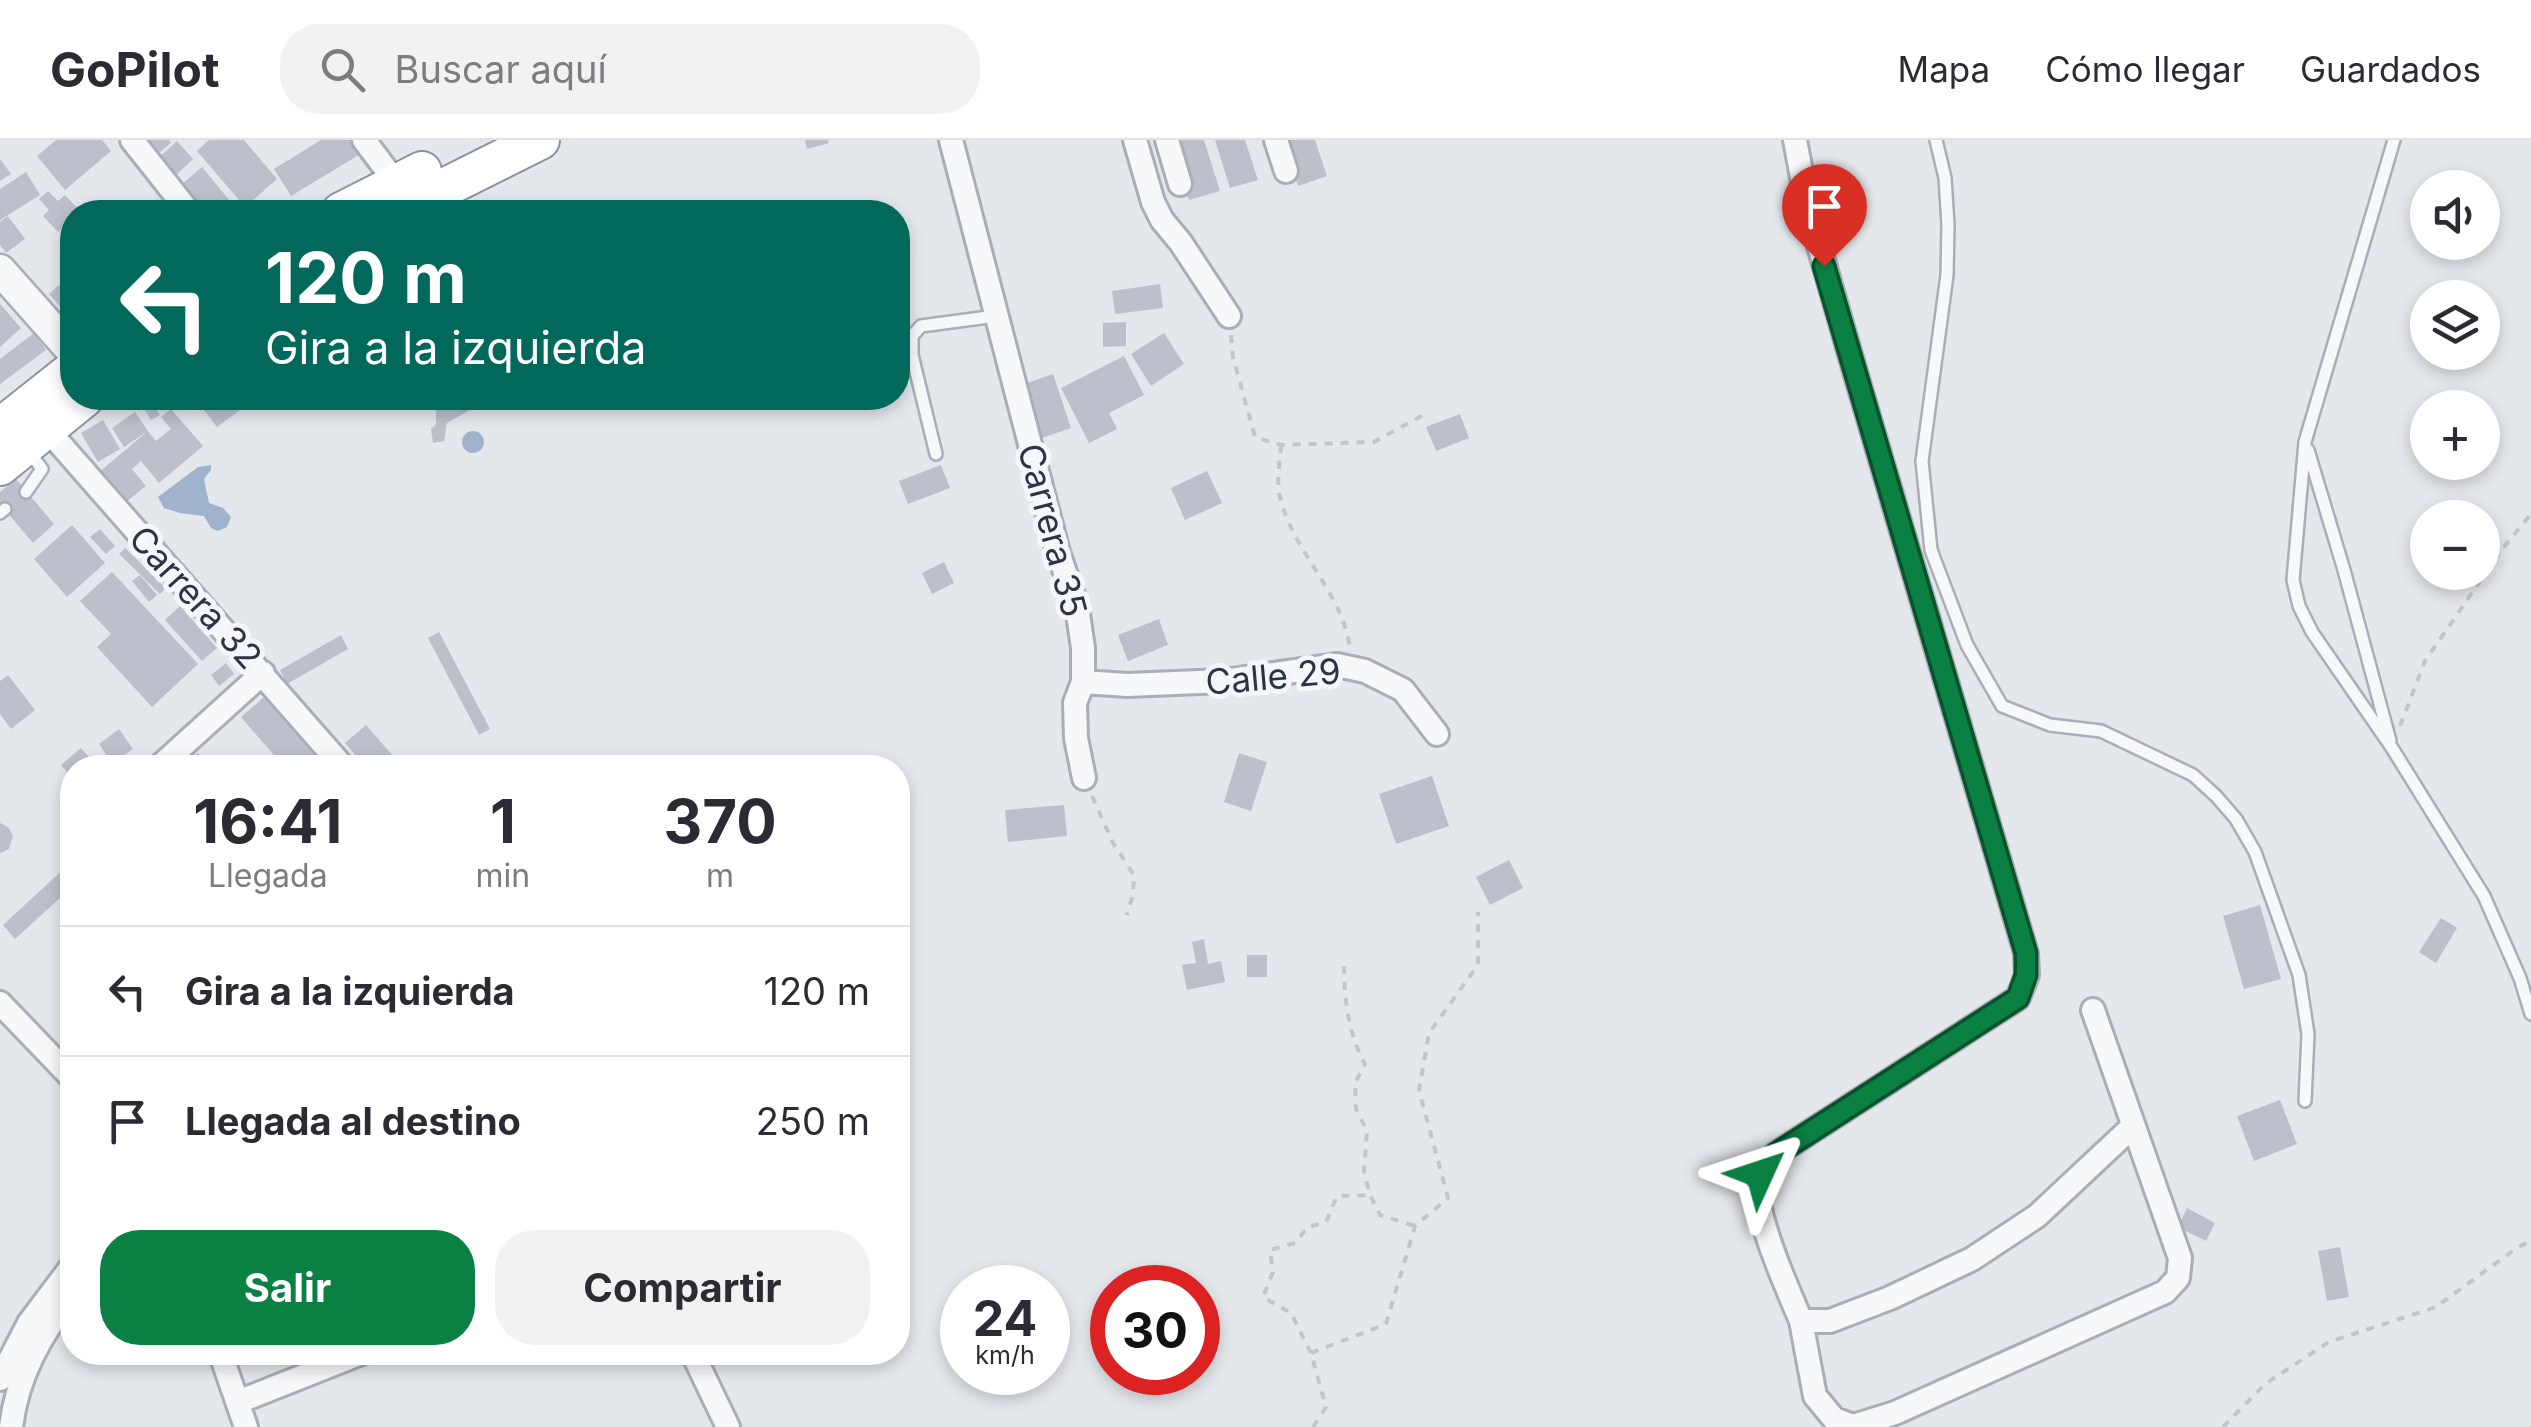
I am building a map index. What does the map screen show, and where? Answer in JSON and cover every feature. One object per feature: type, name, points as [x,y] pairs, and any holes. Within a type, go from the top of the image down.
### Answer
[{"type":"highway","points":[[397,198],[482,140]]},
{"type":"highway","points":[[397,198],[540,140]]},
{"type":"highway","points":[[29,454],[60,394]]},
{"type":"highway","points":[[29,454],[72,410]]},
{"type":"street","points":[[132,140],[180,200]]},
{"type":"street","points":[[364,140],[397,198]]},
{"type":"street","name":"Carrera 35","points":[[951,140],[1058,552],[1077,607],[1083,682],[1076,703],[1076,738],[1084,778]]},
{"type":"street","points":[[1135,140],[1162,220],[1229,316]]},
{"type":"street","points":[[1167,140],[1180,184]]},
{"type":"street","points":[[1276,140],[1286,171]]},
{"type":"street","points":[[1796,140],[1807,204],[1850,358],[2026,953],[2026,975],[2018,998],[1776,1154],[1760,1174],[1757,1194],[1767,1235],[1801,1321],[1815,1396],[1834,1418],[1853,1426],[1895,1413],[2166,1292],[2178,1278],[2180,1258],[2093,1010]]},
{"type":"street","points":[[0,270],[60,338]]},
{"type":"street","name":"Carrera 32","points":[[29,454],[264,674],[333,755]]},
{"type":"street","name":"Calle 29","points":[[1083,682],[1224,682],[1337,665],[1365,671],[1403,690],[1437,734]]},
{"type":"street","points":[[173,755],[264,674]]},
{"type":"street","points":[[0,1003],[60,1066]]},
{"type":"street","points":[[1801,1321],[1845,1315],[1972,1259],[2037,1216],[2133,1126]]},
{"type":"street","points":[[0,1379],[29,1323],[60,1282]]},
{"type":"street","points":[[10,1427],[17,1388],[41,1337],[60,1311]]},
{"type":"street","points":[[225,1365],[246,1427]]},
{"type":"street","points":[[238,1402],[331,1365]]},
{"type":"street","points":[[698,1365],[728,1427]]},
{"type":"lane","points":[[1936,140],[1945,178],[1947,275],[1922,461],[1932,550],[1967,645],[2002,706],[2050,726],[2101,730],[2192,776],[2236,819],[2256,852],[2299,975],[2308,1034],[2305,1101]]},
{"type":"lane","points":[[2394,140],[2305,442],[2294,580],[2299,606],[2312,632],[2392,748],[2484,896],[2520,978],[2531,1014]]},
{"type":"lane","points":[[936,454],[912,356],[912,336],[920,326],[996,316]]},
{"type":"lane","points":[[2305,442],[2392,748]]},
{"type":"path","points":[[1229,316],[1234,357],[1255,437],[1281,445],[1374,442],[1426,413]]},
{"type":"path","points":[[1281,445],[1279,491],[1294,536],[1342,615],[1350,645],[1349,668]]},
{"type":"path","points":[[2392,748],[2425,661],[2531,514]]},
{"type":"path","points":[[1084,778],[1112,843],[1134,875],[1127,914]]},
{"type":"path","points":[[1311,1353],[1386,1324],[1415,1226],[1448,1198],[1419,1090],[1429,1033],[1478,965],[1478,912]]},
{"type":"path","points":[[1344,966],[1344,988],[1356,1047],[1365,1064],[1354,1084],[1356,1109],[1367,1131],[1364,1171],[1370,1195],[1380,1214],[1415,1226]]},
{"type":"path","points":[[1313,1427],[1326,1406],[1311,1353],[1291,1313],[1263,1298],[1274,1272],[1270,1250],[1295,1243],[1308,1227],[1326,1222],[1337,1196],[1370,1195]]},
{"type":"path","points":[[2224,1427],[2265,1384],[2330,1342],[2436,1307],[2531,1241]]},
{"type":"water","points":[[473,431],[481,434],[481,450],[473,453],[465,450],[462,442],[465,434]]},
{"type":"water","points":[[211,465],[204,479],[209,503],[223,508],[231,517],[227,527],[218,531],[211,528],[204,516],[164,508],[158,497],[198,467]]},
{"type":"building","points":[[56,140],[102,140],[111,151],[65,190],[37,156]]},
{"type":"building","points":[[138,140],[169,140],[171,143],[153,158]]},
{"type":"building","points":[[209,140],[244,140],[277,179],[253,200],[239,200],[197,151]]},
{"type":"building","points":[[321,140],[354,140],[362,153],[291,196],[274,169]]},
{"type":"building","points":[[805,140],[828,140],[829,143],[807,149]]},
{"type":"building","points":[[1172,140],[1204,140],[1220,191],[1189,200]]},
{"type":"building","points":[[1215,140],[1245,140],[1258,180],[1230,188]]},
{"type":"building","points":[[1284,140],[1315,140],[1327,176],[1298,186]]},
{"type":"building","points":[[177,141],[193,159],[172,179],[155,161]]},
{"type":"building","points":[[0,159],[11,174],[0,181]]},
{"type":"building","points":[[202,167],[229,200],[182,200],[174,191]]},
{"type":"building","points":[[26,172],[40,195],[0,220],[0,189]]},
{"type":"building","points":[[48,191],[58,201],[65,195],[70,200],[60,200],[58,232],[43,216],[49,210],[39,199]]},
{"type":"building","points":[[8,216],[25,239],[6,253],[0,245],[0,222]]},
{"type":"building","points":[[1160,284],[1163,308],[1115,314],[1112,291]]},
{"type":"building","points":[[59,285],[60,306],[49,294]]},
{"type":"building","points":[[0,304],[21,328],[0,347]]},
{"type":"building","points":[[1126,322],[1126,346],[1103,347],[1103,323]]},
{"type":"building","points":[[34,333],[46,350],[0,384],[0,359]]},
{"type":"building","points":[[1164,333],[1184,364],[1151,386],[1131,354]]},
{"type":"building","points":[[1124,356],[1144,395],[1109,413],[1117,429],[1089,443],[1061,388]]},
{"type":"building","points":[[1053,374],[1071,428],[1042,438],[1024,384]]},
{"type":"building","points":[[145,410],[157,410],[160,415],[151,420]]},
{"type":"building","points":[[172,410],[203,446],[159,483],[141,461],[132,469],[146,486],[124,504],[98,473],[148,431],[156,441],[171,429],[161,417]]},
{"type":"building","points":[[204,410],[240,410],[217,427]]},
{"type":"building","points":[[436,410],[470,410],[447,423],[444,441],[433,443],[431,429],[436,424]]},
{"type":"building","points":[[135,412],[148,431],[124,447],[112,428]]},
{"type":"building","points":[[1460,414],[1469,438],[1436,451],[1426,427]]},
{"type":"building","points":[[103,420],[120,449],[98,462],[81,433]]},
{"type":"building","points":[[941,465],[950,488],[908,504],[899,481]]},
{"type":"building","points":[[1207,471],[1222,503],[1185,520],[1171,488]]},
{"type":"building","points":[[16,479],[54,524],[33,543],[0,504],[0,492]]},
{"type":"building","points":[[72,525],[105,563],[67,597],[34,559]]},
{"type":"building","points":[[100,529],[115,546],[106,554],[90,537]]},
{"type":"building","points":[[125,548],[166,588],[160,594],[119,554]]},
{"type":"building","points":[[944,562],[954,583],[932,594],[922,573]]},
{"type":"building","points":[[112,572],[198,664],[152,707],[97,647],[111,634],[80,601]]},
{"type":"building","points":[[140,575],[157,595],[149,602],[132,581]]},
{"type":"building","points":[[180,606],[217,648],[202,661],[165,620]]},
{"type":"building","points":[[1159,619],[1168,645],[1128,661],[1118,635]]},
{"type":"building","points":[[439,632],[490,729],[479,735],[428,638]]},
{"type":"building","points":[[341,635],[348,649],[287,684],[280,670]]},
{"type":"building","points":[[226,663],[234,674],[219,686],[211,675]]},
{"type":"building","points":[[8,675],[35,710],[11,729],[0,714],[0,681]]},
{"type":"building","points":[[264,697],[314,755],[274,755],[241,717]]},
{"type":"building","points":[[366,725],[392,755],[355,755],[345,743]]},
{"type":"building","points":[[119,729],[133,749],[124,755],[107,755],[99,744]]},
{"type":"building","points":[[1239,753],[1267,762],[1251,811],[1224,802]]},
{"type":"building","points":[[1432,776],[1449,826],[1396,844],[1379,794]]},
{"type":"building","points":[[1064,805],[1067,836],[1008,842],[1005,810]]},
{"type":"building","points":[[0,823],[13,836],[9,849],[0,853]]},
{"type":"building","points":[[1509,860],[1523,888],[1490,905],[1476,877]]},
{"type":"building","points":[[60,872],[60,898],[15,939],[3,925]]},
{"type":"building","points":[[2260,905],[2281,979],[2244,989],[2223,916]]},
{"type":"building","points":[[2441,918],[2457,928],[2436,963],[2419,952]]},
{"type":"building","points":[[1204,939],[1208,964],[1221,961],[1225,982],[1187,990],[1182,965],[1196,963],[1192,942]]},
{"type":"building","points":[[1247,955],[1267,955],[1267,977],[1247,977]]},
{"type":"building","points":[[2280,1100],[2297,1144],[2254,1161],[2237,1116]]},
{"type":"building","points":[[2187,1208],[2215,1223],[2206,1241],[2178,1227]]},
{"type":"building","points":[[2340,1247],[2349,1297],[2327,1301],[2318,1251]]},
{"type":"route","points":[[1760,1174],[1776,1154],[2018,998],[2026,975],[2026,953],[1824,266]]}]
